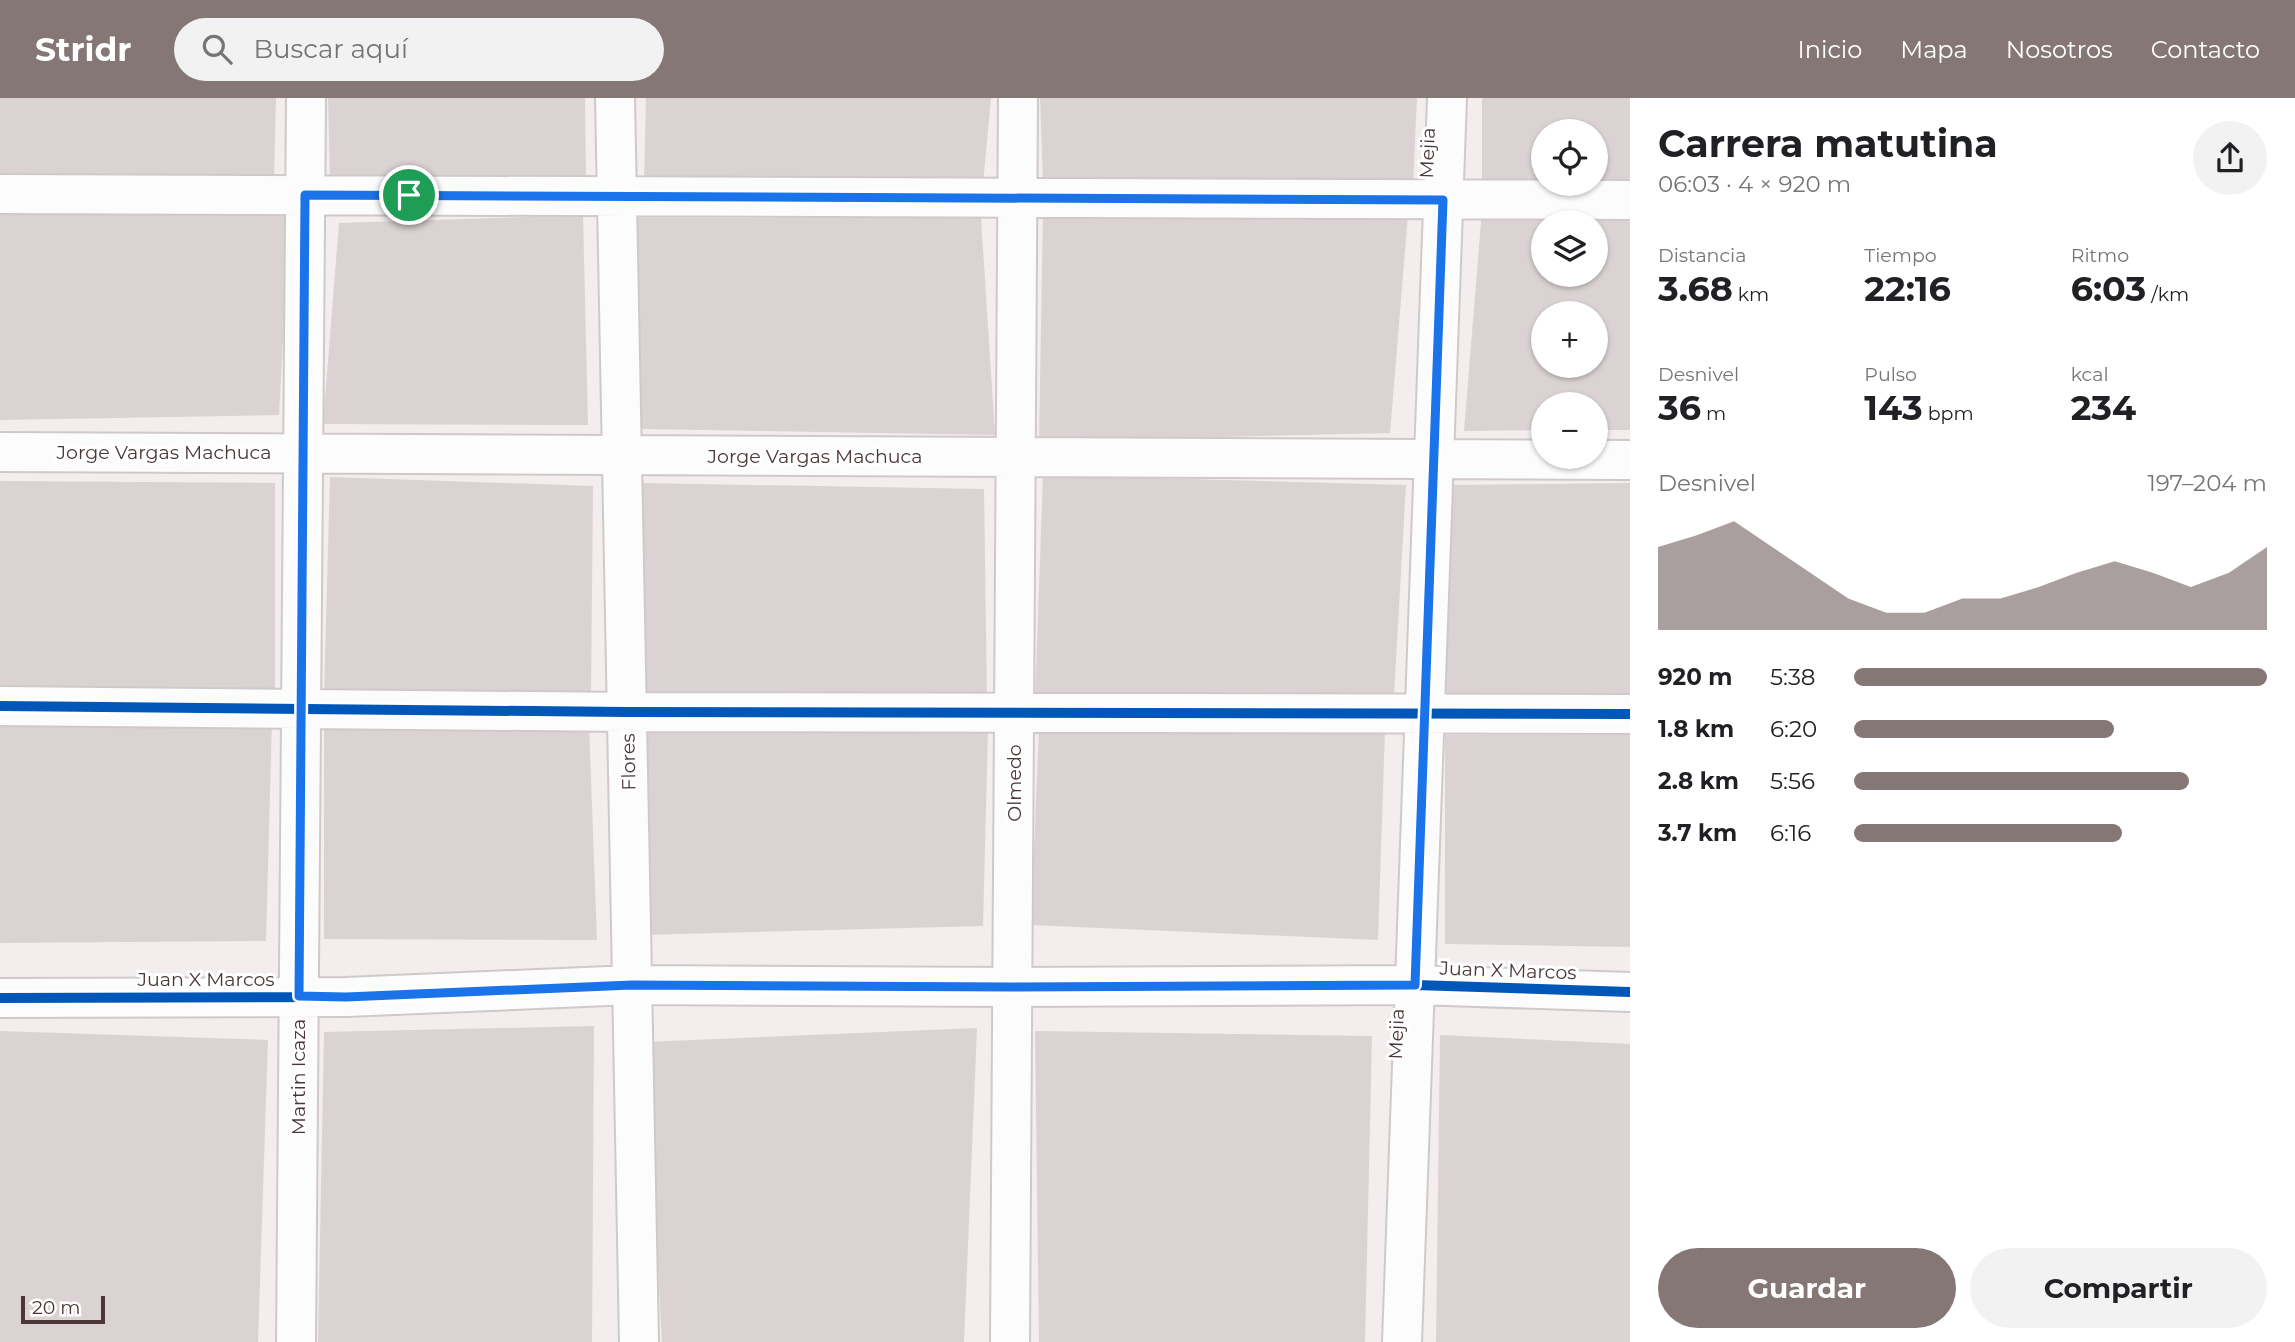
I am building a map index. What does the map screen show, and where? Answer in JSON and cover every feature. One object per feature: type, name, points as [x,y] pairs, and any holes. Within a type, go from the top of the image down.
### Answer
[{"type":"street","name":"Martin Icaza","points":[[296,1342],[306,98]]},
{"type":"street","name":"Flores","points":[[615,98],[639,1342]]},
{"type":"street","name":"Olmedo","points":[[1010,1342],[1018,98]]},
{"type":"street","name":"Mejia","points":[[1402,1342],[1447,98]]},
{"type":"street","points":[[0,194],[1630,200]]},
{"type":"street","name":"Jorge Vargas Machuca","points":[[0,452],[1630,460]]},
{"type":"street","points":[[0,706],[627,712],[1630,714]]},
{"type":"street","name":"Juan X Marcos","points":[[0,998],[346,997],[632,985],[1415,985],[1630,992]]},
{"type":"building","points":[[0,98],[276,98],[274,181],[0,179]]},
{"type":"building","points":[[328,98],[585,98],[586,176],[330,182]]},
{"type":"building","points":[[646,98],[991,98],[983,184],[644,180]]},
{"type":"building","points":[[1040,98],[1417,98],[1413,184],[1043,182]]},
{"type":"building","points":[[1482,98],[1630,98],[1630,180],[1608,180],[1608,119],[1531,119],[1531,179],[1482,179]]},
{"type":"building","points":[[290,208],[279,415],[0,420],[0,213]]},
{"type":"building","points":[[1482,210],[1531,211],[1531,287],[1608,287],[1608,213],[1630,213],[1630,430],[1608,430],[1608,392],[1531,392],[1531,430],[1464,431]]},
{"type":"building","points":[[1043,211],[1408,215],[1390,433],[1039,441]]},
{"type":"building","points":[[583,215],[588,425],[323,424],[339,223]]},
{"type":"building","points":[[635,218],[981,218],[995,435],[641,429]]},
{"type":"building","points":[[1043,475],[1406,485],[1394,695],[1035,700]]},
{"type":"building","points":[[330,477],[593,486],[591,696],[324,696]]},
{"type":"building","points":[[0,481],[275,483],[275,691],[0,690]]},
{"type":"building","points":[[643,483],[984,489],[987,701],[645,699]]},
{"type":"building","points":[[1630,483],[1630,702],[1438,704],[1450,485]]},
{"type":"building","points":[[272,719],[266,941],[0,943],[0,721]]},
{"type":"building","points":[[589,725],[597,940],[324,939],[324,730]]},
{"type":"building","points":[[1039,726],[1385,729],[1378,940],[1031,925]]},
{"type":"building","points":[[646,728],[988,728],[983,926],[644,935]]},
{"type":"building","points":[[1445,735],[1630,735],[1630,947],[1445,944]]},
{"type":"building","points":[[594,1026],[592,1342],[318,1342],[324,1032]]},
{"type":"building","points":[[977,1028],[964,1342],[662,1342],[646,1042]]},
{"type":"building","points":[[0,1031],[268,1040],[258,1342],[0,1342]]},
{"type":"building","points":[[1035,1031],[1372,1036],[1365,1342],[1039,1342]]},
{"type":"building","points":[[1440,1035],[1630,1044],[1630,1342],[1436,1342]]},
{"type":"cycle path","points":[[0,706],[627,712],[1630,714]]},
{"type":"cycle path","points":[[0,998],[346,997],[632,985],[1415,985],[1630,992]]},
{"type":"route","points":[[305,195],[409,195],[1443,200],[1415,985],[632,985],[346,997],[299,996],[305,195]]}]
